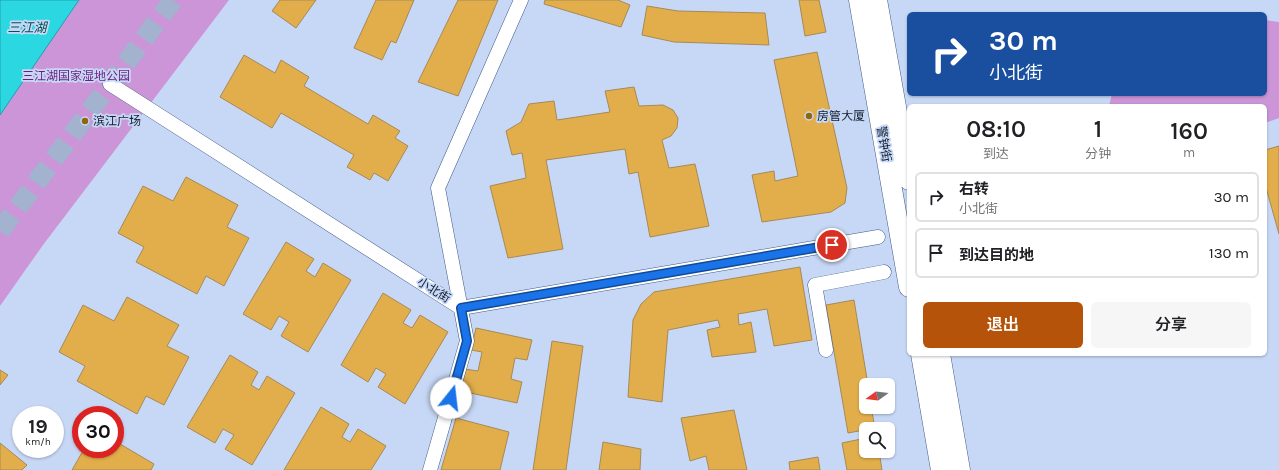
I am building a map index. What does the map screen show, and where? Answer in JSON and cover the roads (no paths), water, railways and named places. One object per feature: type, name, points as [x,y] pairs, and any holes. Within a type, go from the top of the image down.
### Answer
[{"type":"main road","name":"警钟街","points":[[859,0],[907,276]]},
{"type":"main road","name":"警钟街","points":[[877,0],[907,169]]},
{"type":"main road","points":[[921,356],[941,470]]},
{"type":"main road","points":[[940,356],[960,470]]},
{"type":"street","points":[[430,470],[467,341],[438,188],[521,0]]},
{"type":"street","name":"小北街","points":[[110,84],[461,308],[878,238]]},
{"type":"street","points":[[826,350],[815,285],[884,272]]},
{"type":"water","name":"三江湖","points":[[0,0],[79,0],[0,115]]},
{"type":"tunnel","points":[[0,231],[173,0]]},
{"type":"place","name":"房管大厦","points":[[809,116]]},
{"type":"place","name":"滨江广场","points":[[85,121]]},
{"type":"park label","name":"三江湖国家湿地公园","points":[[76,76]]}]
